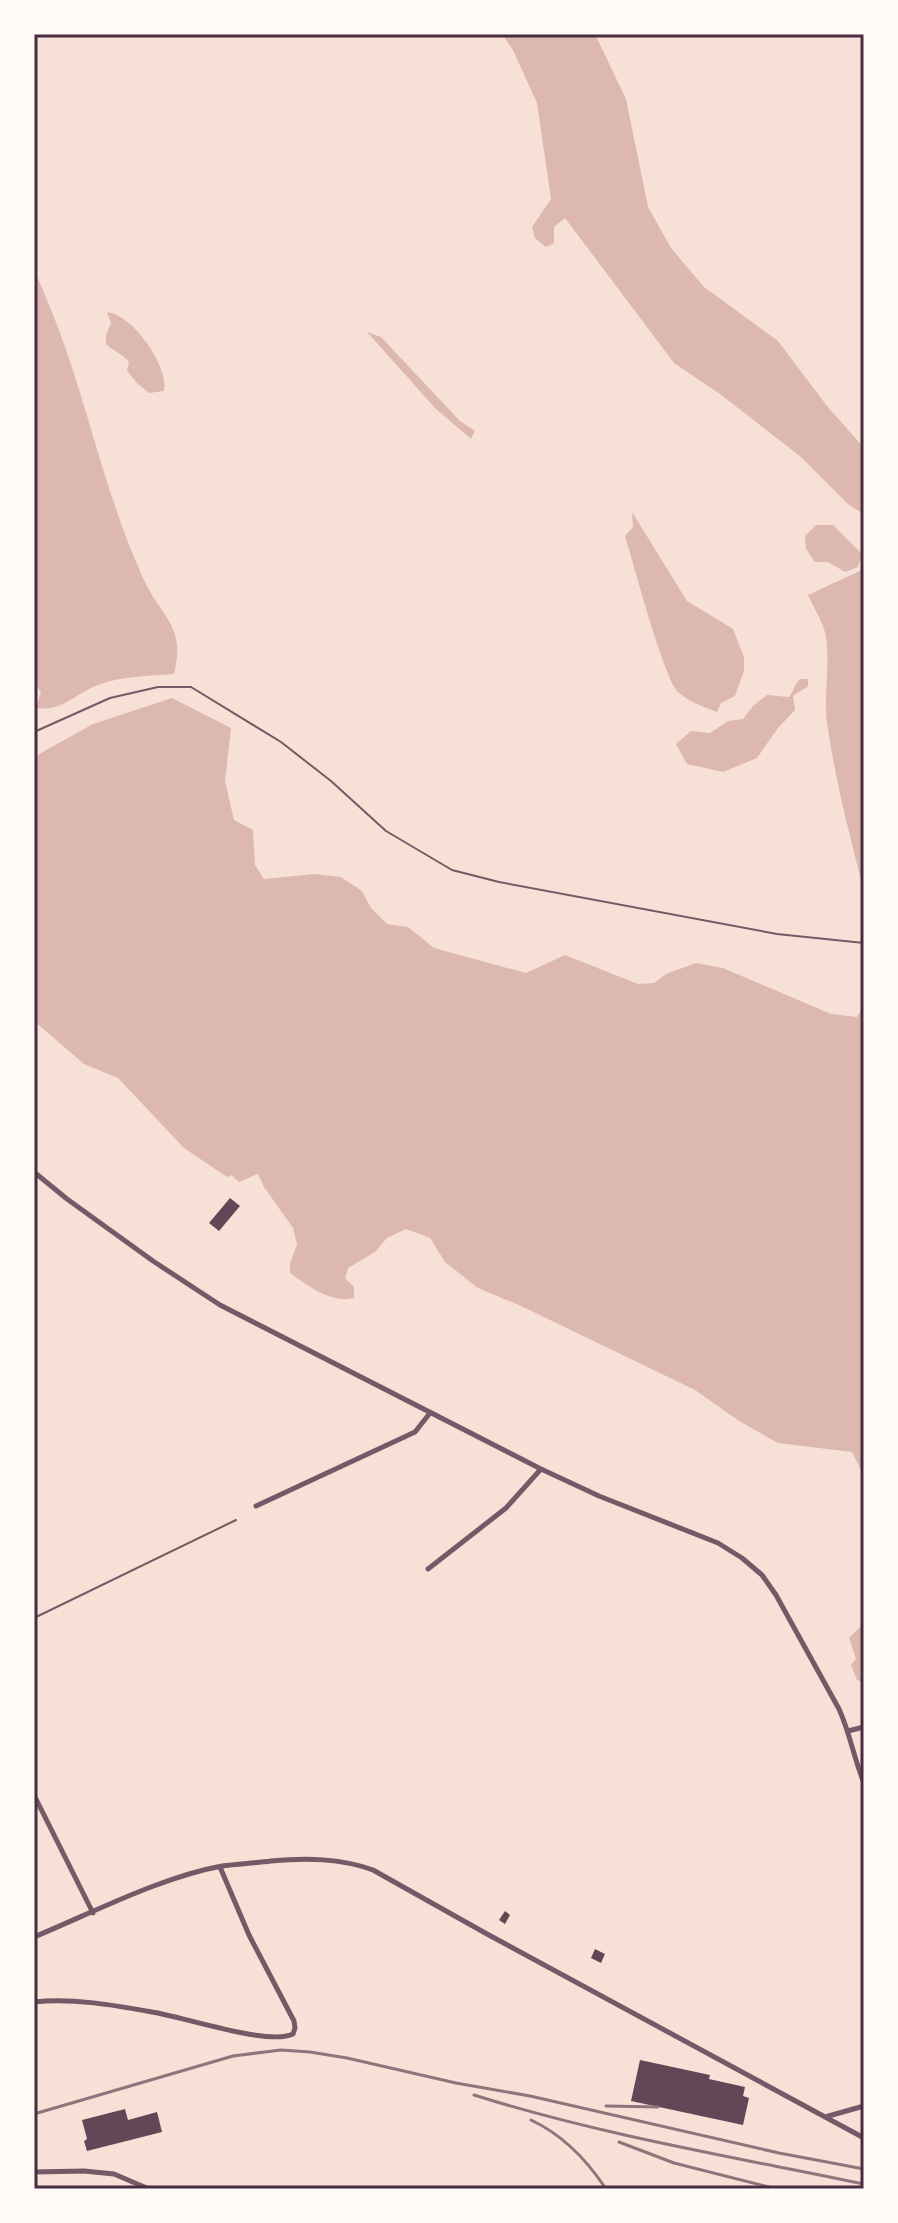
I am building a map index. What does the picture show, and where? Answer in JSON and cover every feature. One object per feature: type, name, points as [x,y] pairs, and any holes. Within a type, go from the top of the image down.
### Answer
[{"type":"street","points":[[34,1172],[153,1261],[220,1305],[541,1469],[599,1496],[718,1543],[742,1558],[762,1575],[776,1595],[839,1709],[864,1783]]},
{"type":"street","points":[[256,1506],[415,1432],[430,1413]]},
{"type":"street","points":[[428,1569],[506,1508],[541,1469]]},
{"type":"street","points":[[848,1731],[864,1727]]},
{"type":"street","points":[[34,1795],[93,1913]]},
{"type":"street","points":[[34,1937],[154,1886],[220,1867],[293,1859],[328,1859],[358,1864],[864,2138]]},
{"type":"street","points":[[34,2002],[62,2000],[154,2012],[261,2036],[287,2037],[293,2034],[294,2021],[249,1935],[220,1867]]},
{"type":"street","points":[[824,2117],[864,2106]]},
{"type":"street","points":[[34,2169],[114,2174],[149,2189]]},
{"type":"lane","points":[[34,732],[110,698],[158,687],[191,687],[281,742],[331,781],[386,831],[452,870],[499,882],[730,925],[814,939],[864,943]]},
{"type":"lane","points":[[34,1618],[236,1520]]},
{"type":"shaded area","points":[[502,34],[595,34],[626,99],[648,207],[671,248],[704,287],[778,341],[827,406],[864,448],[864,514],[849,505],[801,457],[720,394],[674,363],[565,218],[554,227],[554,243],[546,247],[535,238],[532,227],[551,199],[537,103],[513,50]]},
{"type":"shaded area","points":[[34,269],[68,357],[131,549],[144,580],[175,633],[177,644],[174,674],[107,682],[61,705],[45,709],[35,708],[41,693],[34,680]]},
{"type":"shaded area","points":[[107,312],[128,322],[147,343],[161,369],[164,391],[149,393],[127,371],[129,362],[106,344],[111,323]]},
{"type":"shaded area","points":[[367,332],[381,337],[460,421],[475,431],[471,439],[435,408]]},
{"type":"shaded area","points":[[632,512],[687,601],[733,629],[744,657],[744,671],[735,696],[721,703],[717,712],[687,699],[672,683],[657,644],[625,536],[633,527]]},
{"type":"shaded area","points":[[816,525],[833,525],[862,554],[858,567],[845,572],[828,562],[815,562],[806,549],[805,536]]},
{"type":"shaded area","points":[[864,569],[864,881],[861,880],[851,841],[830,742],[826,711],[826,639],[808,595]]},
{"type":"shaded area","points":[[800,679],[808,679],[808,686],[793,697],[795,710],[757,758],[723,772],[687,764],[676,744],[691,731],[710,733],[728,721],[743,719],[767,695],[789,697]]},
{"type":"shaded area","points":[[172,698],[231,728],[225,781],[234,820],[253,830],[255,865],[264,879],[315,874],[341,877],[362,891],[371,908],[387,924],[408,927],[434,948],[526,973],[565,955],[638,984],[654,983],[666,974],[696,963],[723,968],[831,1014],[857,1017],[864,1010],[864,1476],[852,1452],[778,1443],[739,1421],[695,1390],[478,1288],[445,1262],[430,1238],[406,1229],[387,1238],[375,1252],[348,1268],[345,1278],[354,1287],[354,1298],[337,1298],[320,1292],[290,1273],[297,1244],[293,1228],[258,1174],[239,1182],[184,1148],[118,1078],[84,1064],[34,1021],[34,759],[93,724]]},
{"type":"shaded area","points":[[864,1623],[864,1683],[857,1680],[851,1665],[856,1659],[849,1638]]},
{"type":"building","points":[[230,1198],[240,1206],[219,1231],[209,1223]]},
{"type":"building","points":[[505,1911],[510,1915],[505,1924],[499,1920]]},
{"type":"building","points":[[595,1949],[605,1954],[601,1963],[591,1958]]},
{"type":"building","points":[[640,2060],[710,2075],[709,2079],[745,2087],[743,2096],[749,2098],[743,2125],[631,2101]]},
{"type":"building","points":[[125,2109],[128,2120],[157,2112],[162,2132],[87,2151],[82,2120]]},
{"type":"railway","points":[[34,2114],[233,2056],[281,2050],[347,2058],[864,2169]]},
{"type":"railway","points":[[474,2095],[619,2134],[864,2184]]},
{"type":"railway","points":[[606,2106],[658,2107]]},
{"type":"railway","points":[[531,2120],[573,2149],[606,2189]]},
{"type":"railway","points":[[619,2142],[674,2163],[777,2189]]}]
